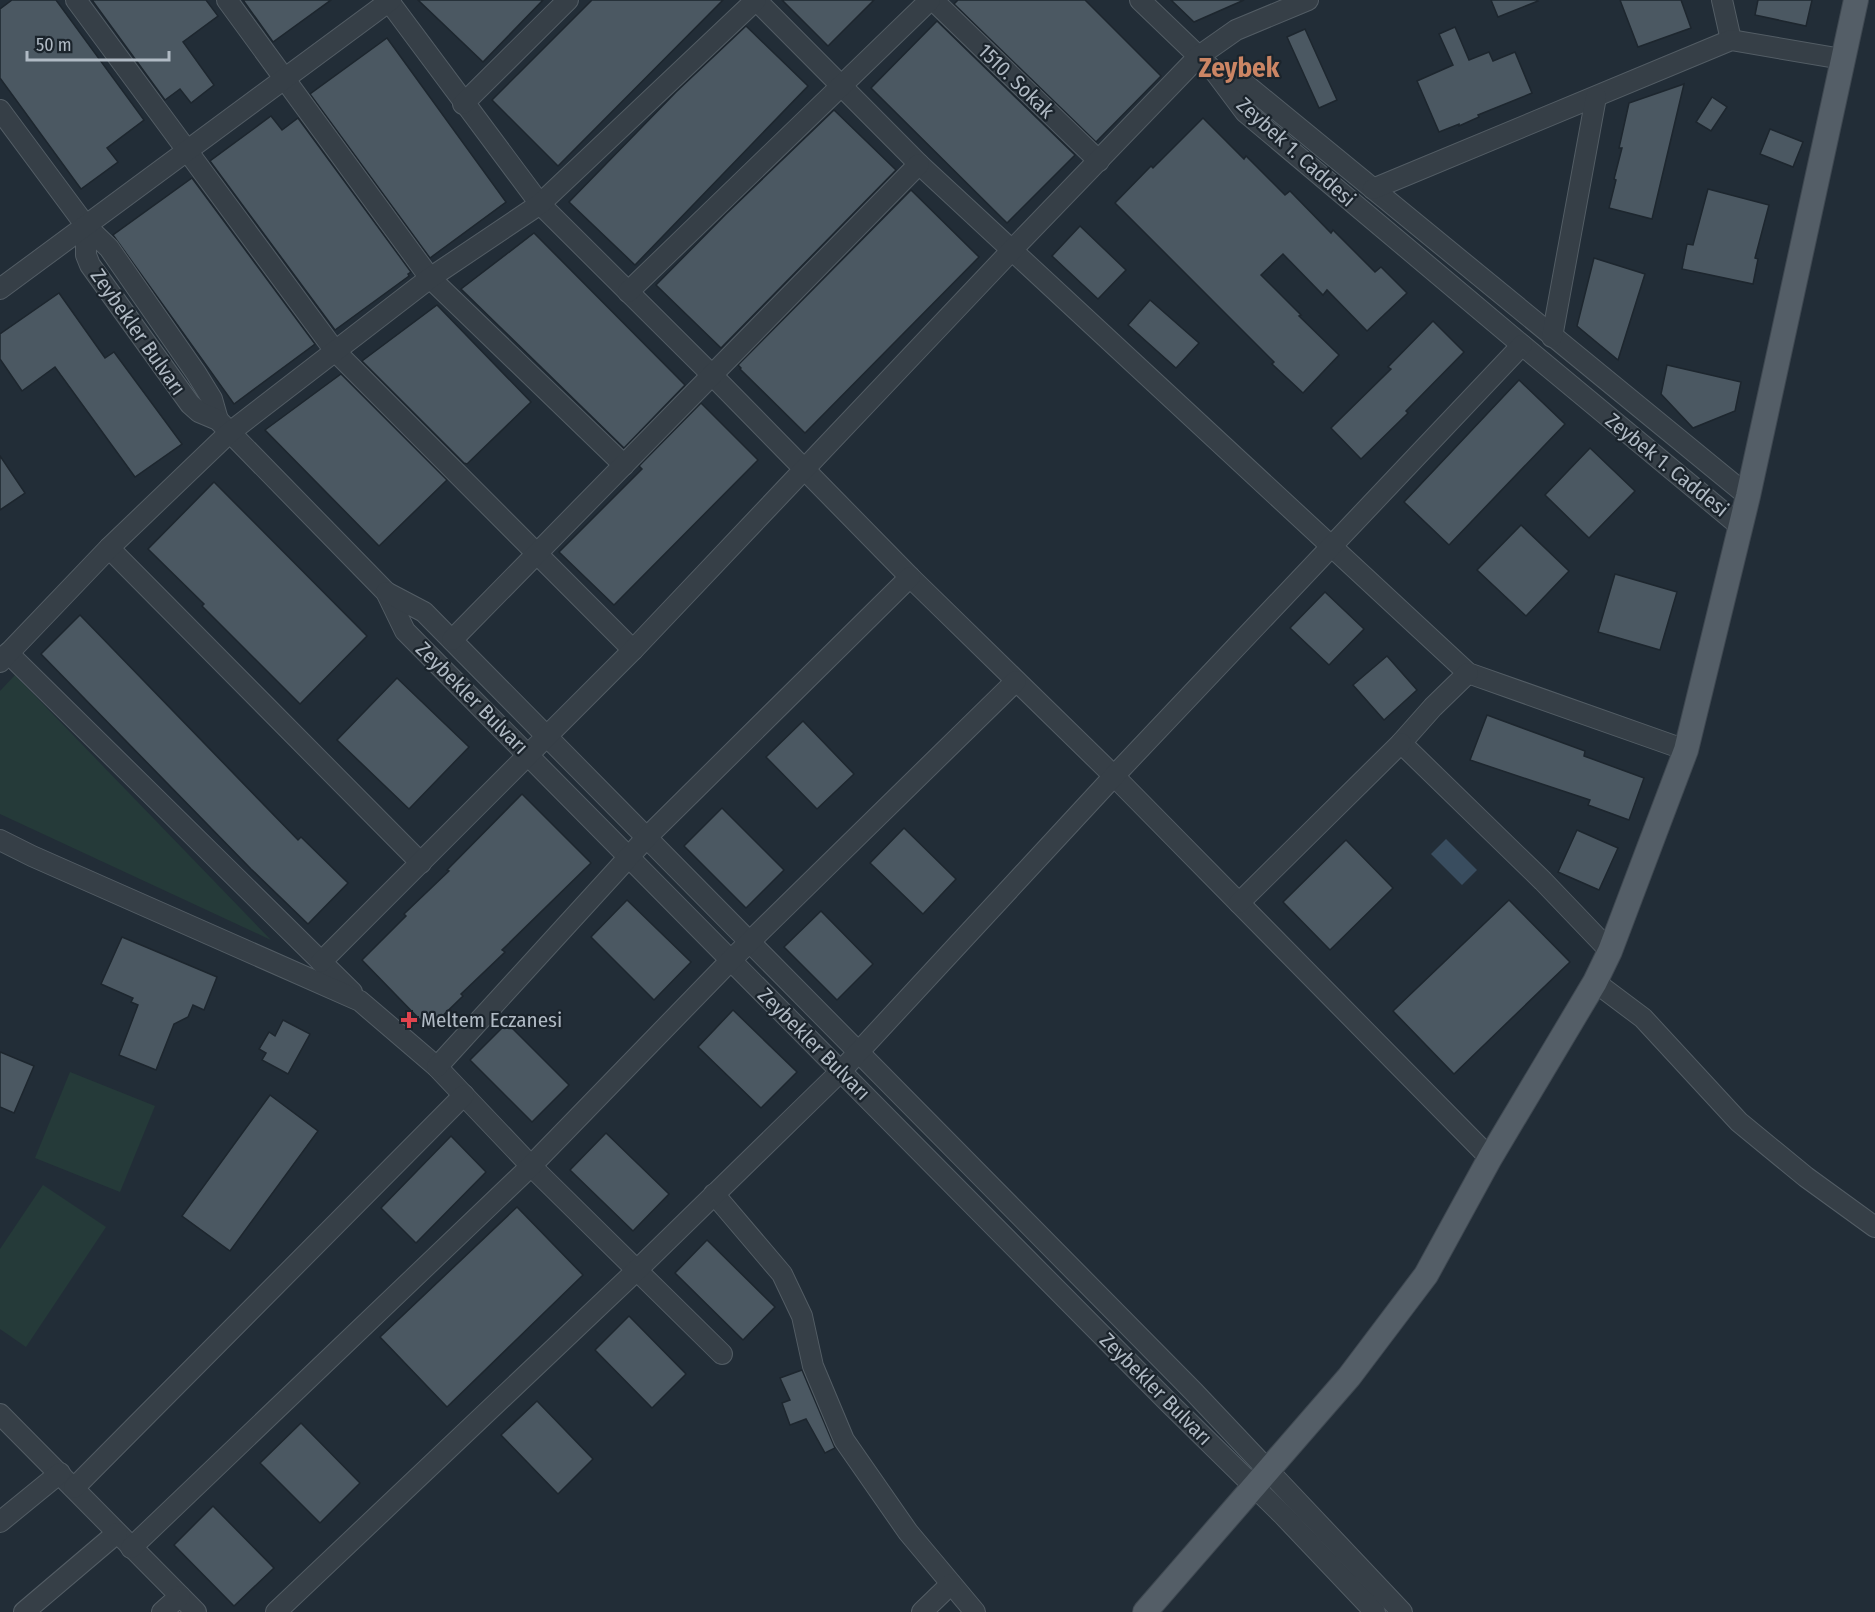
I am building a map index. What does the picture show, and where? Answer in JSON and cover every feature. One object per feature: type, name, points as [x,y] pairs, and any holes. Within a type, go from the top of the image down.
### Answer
[{"type":"main road","points":[[1145,1612],[1349,1377],[1426,1275],[1490,1158],[1595,982],[1610,951],[1686,750],[1748,496],[1856,0]]},
{"type":"street","points":[[76,0],[335,351],[633,650]]},
{"type":"street","points":[[227,0],[430,278],[624,465]]},
{"type":"street","points":[[464,104],[568,0]]},
{"type":"street","points":[[722,1354],[531,1166],[437,1066],[360,1000],[4,658],[223,426],[335,351],[430,278],[540,204],[756,0],[919,164],[1468,673],[1686,750]]},
{"type":"street","points":[[628,292],[931,0]]},
{"type":"street","name":"1510. Sokak","points":[[931,0],[1099,161]]},
{"type":"street","points":[[1140,0],[1215,72]]},
{"type":"street","points":[[321,962],[633,650],[1011,250],[1199,56],[1236,30],[1308,0]]},
{"type":"street","points":[[1722,0],[1731,40]]},
{"type":"street","points":[[0,289],[390,1],[540,204],[910,577],[1114,776],[1490,1158]]},
{"type":"street","points":[[1373,189],[1731,40],[1842,59]]},
{"type":"street","name":"Zeybek 1. Caddesi","points":[[1215,72],[1238,78],[1748,496]]},
{"type":"street","name":"Zeybek 1. Caddesi","points":[[1215,72],[1245,112],[1740,525]]},
{"type":"street","points":[[1552,337],[1596,97]]},
{"type":"street","name":"Zeybekler Bulvarı","points":[[0,110],[86,226],[109,248],[196,373],[212,399],[223,426],[386,592],[424,612],[647,837],[1073,1269],[1261,1478]]},
{"type":"street","points":[[452,640],[919,164]]},
{"type":"street","points":[[276,1612],[636,1271],[841,1071],[1114,776],[1522,345]]},
{"type":"street","points":[[109,548],[421,863]]},
{"type":"street","points":[[437,1066],[647,837],[910,577]]},
{"type":"street","name":"Zeybekler Bulvarı","points":[[386,592],[405,631],[1054,1287],[1261,1478]]},
{"type":"street","points":[[1239,903],[1401,743],[1468,673]]},
{"type":"street","points":[[131,1548],[531,1166],[731,960],[1016,681]]},
{"type":"street","points":[[1401,743],[1543,881],[1610,951]]},
{"type":"street","points":[[0,840],[360,1000]]},
{"type":"street","points":[[1595,982],[1643,1018],[1739,1122],[1806,1177],[1875,1227]]},
{"type":"street","points":[[74,1488],[464,1095]]},
{"type":"street","points":[[714,1194],[782,1274],[802,1316],[813,1366],[844,1440],[908,1532],[975,1612]]},
{"type":"street","points":[[1054,1287],[1073,1269]]},
{"type":"street","points":[[0,1414],[196,1612]]},
{"type":"street","points":[[0,1522],[60,1473]]},
{"type":"street","points":[[1261,1478],[1290,1522],[1376,1612]]},
{"type":"street","points":[[1261,1478],[1401,1612]]},
{"type":"street","points":[[24,1612],[117,1533]]},
{"type":"street","points":[[922,1612],[951,1584]]},
{"type":"street","points":[[162,1612],[180,1596]]},
{"type":"green space","points":[[15,675],[271,940],[0,814],[0,691]]},
{"type":"green space","points":[[70,1072],[155,1106],[120,1192],[35,1158]]},
{"type":"green space","points":[[43,1185],[106,1227],[26,1347],[0,1329],[0,1249]]},
{"type":"water","points":[[1446,839],[1477,870],[1462,885],[1431,854]]},
{"type":"building","points":[[12,0],[56,0],[144,120],[107,148],[118,162],[81,189],[0,78],[0,9]]},
{"type":"building","points":[[92,0],[206,0],[218,16],[183,42],[214,85],[191,103],[180,89],[165,100]]},
{"type":"building","points":[[243,0],[331,0],[273,42]]},
{"type":"building","points":[[418,0],[543,0],[483,62]]},
{"type":"building","points":[[592,0],[723,0],[558,166],[492,100]]},
{"type":"building","points":[[782,0],[874,0],[828,46]]},
{"type":"building","points":[[958,0],[1085,0],[1161,76],[1096,142],[954,4]]},
{"type":"building","points":[[1171,0],[1244,0],[1194,22]]},
{"type":"building","points":[[1491,0],[1537,0],[1538,1],[1498,17]]},
{"type":"building","points":[[1620,0],[1681,0],[1691,28],[1638,47]]},
{"type":"building","points":[[1758,0],[1812,0],[1806,26],[1755,15]]},
{"type":"building","points":[[937,21],[1075,155],[1007,223],[871,88]]},
{"type":"building","points":[[746,26],[808,86],[635,265],[569,202],[676,92]]},
{"type":"building","points":[[1455,27],[1469,60],[1489,52],[1493,61],[1515,52],[1532,93],[1478,115],[1479,117],[1459,126],[1459,124],[1439,132],[1417,81],[1453,65],[1439,34]]},
{"type":"building","points":[[1305,29],[1337,100],[1319,108],[1287,37]]},
{"type":"building","points":[[387,38],[506,202],[430,258],[310,94]]},
{"type":"building","points":[[1684,84],[1652,219],[1609,208],[1629,103]]},
{"type":"building","points":[[1712,97],[1727,107],[1711,131],[1696,122]]},
{"type":"building","points":[[834,110],[896,170],[721,348],[656,285]]},
{"type":"building","points":[[271,116],[282,130],[298,118],[411,272],[409,276],[335,330],[210,161]]},
{"type":"building","points":[[1203,118],[1244,159],[1246,156],[1285,195],[1290,191],[1331,233],[1333,230],[1375,272],[1381,267],[1407,293],[1367,331],[1327,290],[1323,295],[1283,254],[1261,275],[1339,355],[1303,393],[1115,203]]},
{"type":"building","points":[[1770,129],[1803,142],[1793,167],[1760,154]]},
{"type":"building","points":[[192,178],[315,344],[234,404],[113,235]]},
{"type":"building","points":[[1708,189],[1769,205],[1755,258],[1758,259],[1753,284],[1682,269],[1687,244],[1693,245]]},
{"type":"building","points":[[911,190],[979,257],[805,433],[738,365]]},
{"type":"building","points":[[1080,226],[1126,270],[1098,299],[1052,256]]},
{"type":"building","points":[[534,233],[685,385],[624,448],[461,289]]},
{"type":"building","points":[[1594,258],[1645,274],[1618,360],[1577,326]]},
{"type":"building","points":[[59,293],[105,358],[114,352],[182,444],[135,477],[55,367],[22,391],[0,359],[0,334]]},
{"type":"building","points":[[1150,300],[1199,343],[1176,368],[1128,325]]},
{"type":"building","points":[[437,305],[531,402],[467,464],[362,361]]},
{"type":"building","points":[[1433,321],[1464,352],[1406,411],[1408,413],[1361,459],[1331,428],[1391,369],[1388,367]]},
{"type":"building","points":[[1667,365],[1741,382],[1735,411],[1693,428],[1661,394]]},
{"type":"building","points":[[341,374],[447,480],[379,546],[265,430]]},
{"type":"building","points":[[1519,380],[1565,424],[1449,545],[1404,502]]},
{"type":"building","points":[[701,403],[758,460],[614,605],[559,552],[642,469],[639,466]]},
{"type":"building","points":[[1590,448],[1635,491],[1589,538],[1545,495]]},
{"type":"building","points":[[0,456],[25,493],[0,510]]},
{"type":"building","points":[[214,482],[367,636],[300,704],[148,549]]},
{"type":"building","points":[[1521,525],[1569,571],[1526,616],[1477,570]]},
{"type":"building","points":[[1615,574],[1677,592],[1660,650],[1598,632]]},
{"type":"building","points":[[1325,592],[1364,629],[1329,665],[1290,628]]},
{"type":"building","points":[[80,615],[298,840],[301,837],[348,883],[308,924],[251,869],[41,654]]},
{"type":"building","points":[[1387,656],[1417,690],[1384,720],[1353,685]]},
{"type":"building","points":[[397,678],[469,747],[409,809],[337,740]]},
{"type":"building","points":[[1487,715],[1585,751],[1584,756],[1644,778],[1629,820],[1588,805],[1590,800],[1470,760]]},
{"type":"building","points":[[803,721],[854,774],[817,809],[766,757]]},
{"type":"building","points":[[522,794],[591,863],[502,950],[505,952],[461,994],[463,996],[429,1029],[362,960]]},
{"type":"building","points":[[722,808],[784,870],[746,908],[684,846]]},
{"type":"building","points":[[904,828],[956,879],[923,914],[870,863]]},
{"type":"building","points":[[1577,830],[1618,848],[1599,890],[1558,872]]},
{"type":"building","points":[[1346,840],[1393,888],[1330,950],[1283,902]]},
{"type":"building","points":[[627,900],[691,962],[654,1000],[591,937]]},
{"type":"building","points":[[1509,900],[1570,962],[1454,1074],[1393,1011]]},
{"type":"building","points":[[821,911],[873,964],[837,1000],[784,947]]},
{"type":"building","points":[[122,937],[217,977],[204,1010],[193,1005],[188,1017],[174,1024],[156,1070],[119,1055],[138,1005],[131,1002],[133,998],[101,984]]},
{"type":"building","points":[[733,1010],[797,1072],[761,1108],[698,1047]]},
{"type":"building","points":[[283,1020],[310,1034],[288,1074],[262,1060],[266,1053],[259,1049],[269,1032],[275,1036]]},
{"type":"building","points":[[507,1023],[569,1085],[532,1122],[470,1060]]},
{"type":"building","points":[[0,1052],[34,1066],[14,1113],[0,1107]]},
{"type":"building","points":[[270,1095],[318,1131],[230,1251],[182,1216]]},
{"type":"building","points":[[606,1133],[669,1194],[633,1231],[570,1170]]},
{"type":"building","points":[[451,1136],[486,1172],[416,1243],[381,1208]]},
{"type":"building","points":[[517,1207],[583,1275],[447,1407],[380,1337]]},
{"type":"building","points":[[707,1240],[775,1307],[743,1340],[675,1273]]},
{"type":"building","points":[[629,1316],[686,1374],[652,1408],[595,1350]]},
{"type":"building","points":[[802,1370],[835,1448],[825,1453],[806,1419],[790,1425],[782,1403],[790,1400],[780,1378]]},
{"type":"building","points":[[537,1401],[593,1459],[558,1494],[501,1435]]},
{"type":"building","points":[[301,1423],[360,1483],[320,1523],[260,1463]]},
{"type":"building","points":[[213,1506],[274,1568],[234,1606],[174,1545]]},
{"type":"place","name":"Meltem Eczanesi","points":[[409,1020]]},
{"type":"district","name":"Zeybek","points":[[1239,68]]}]
